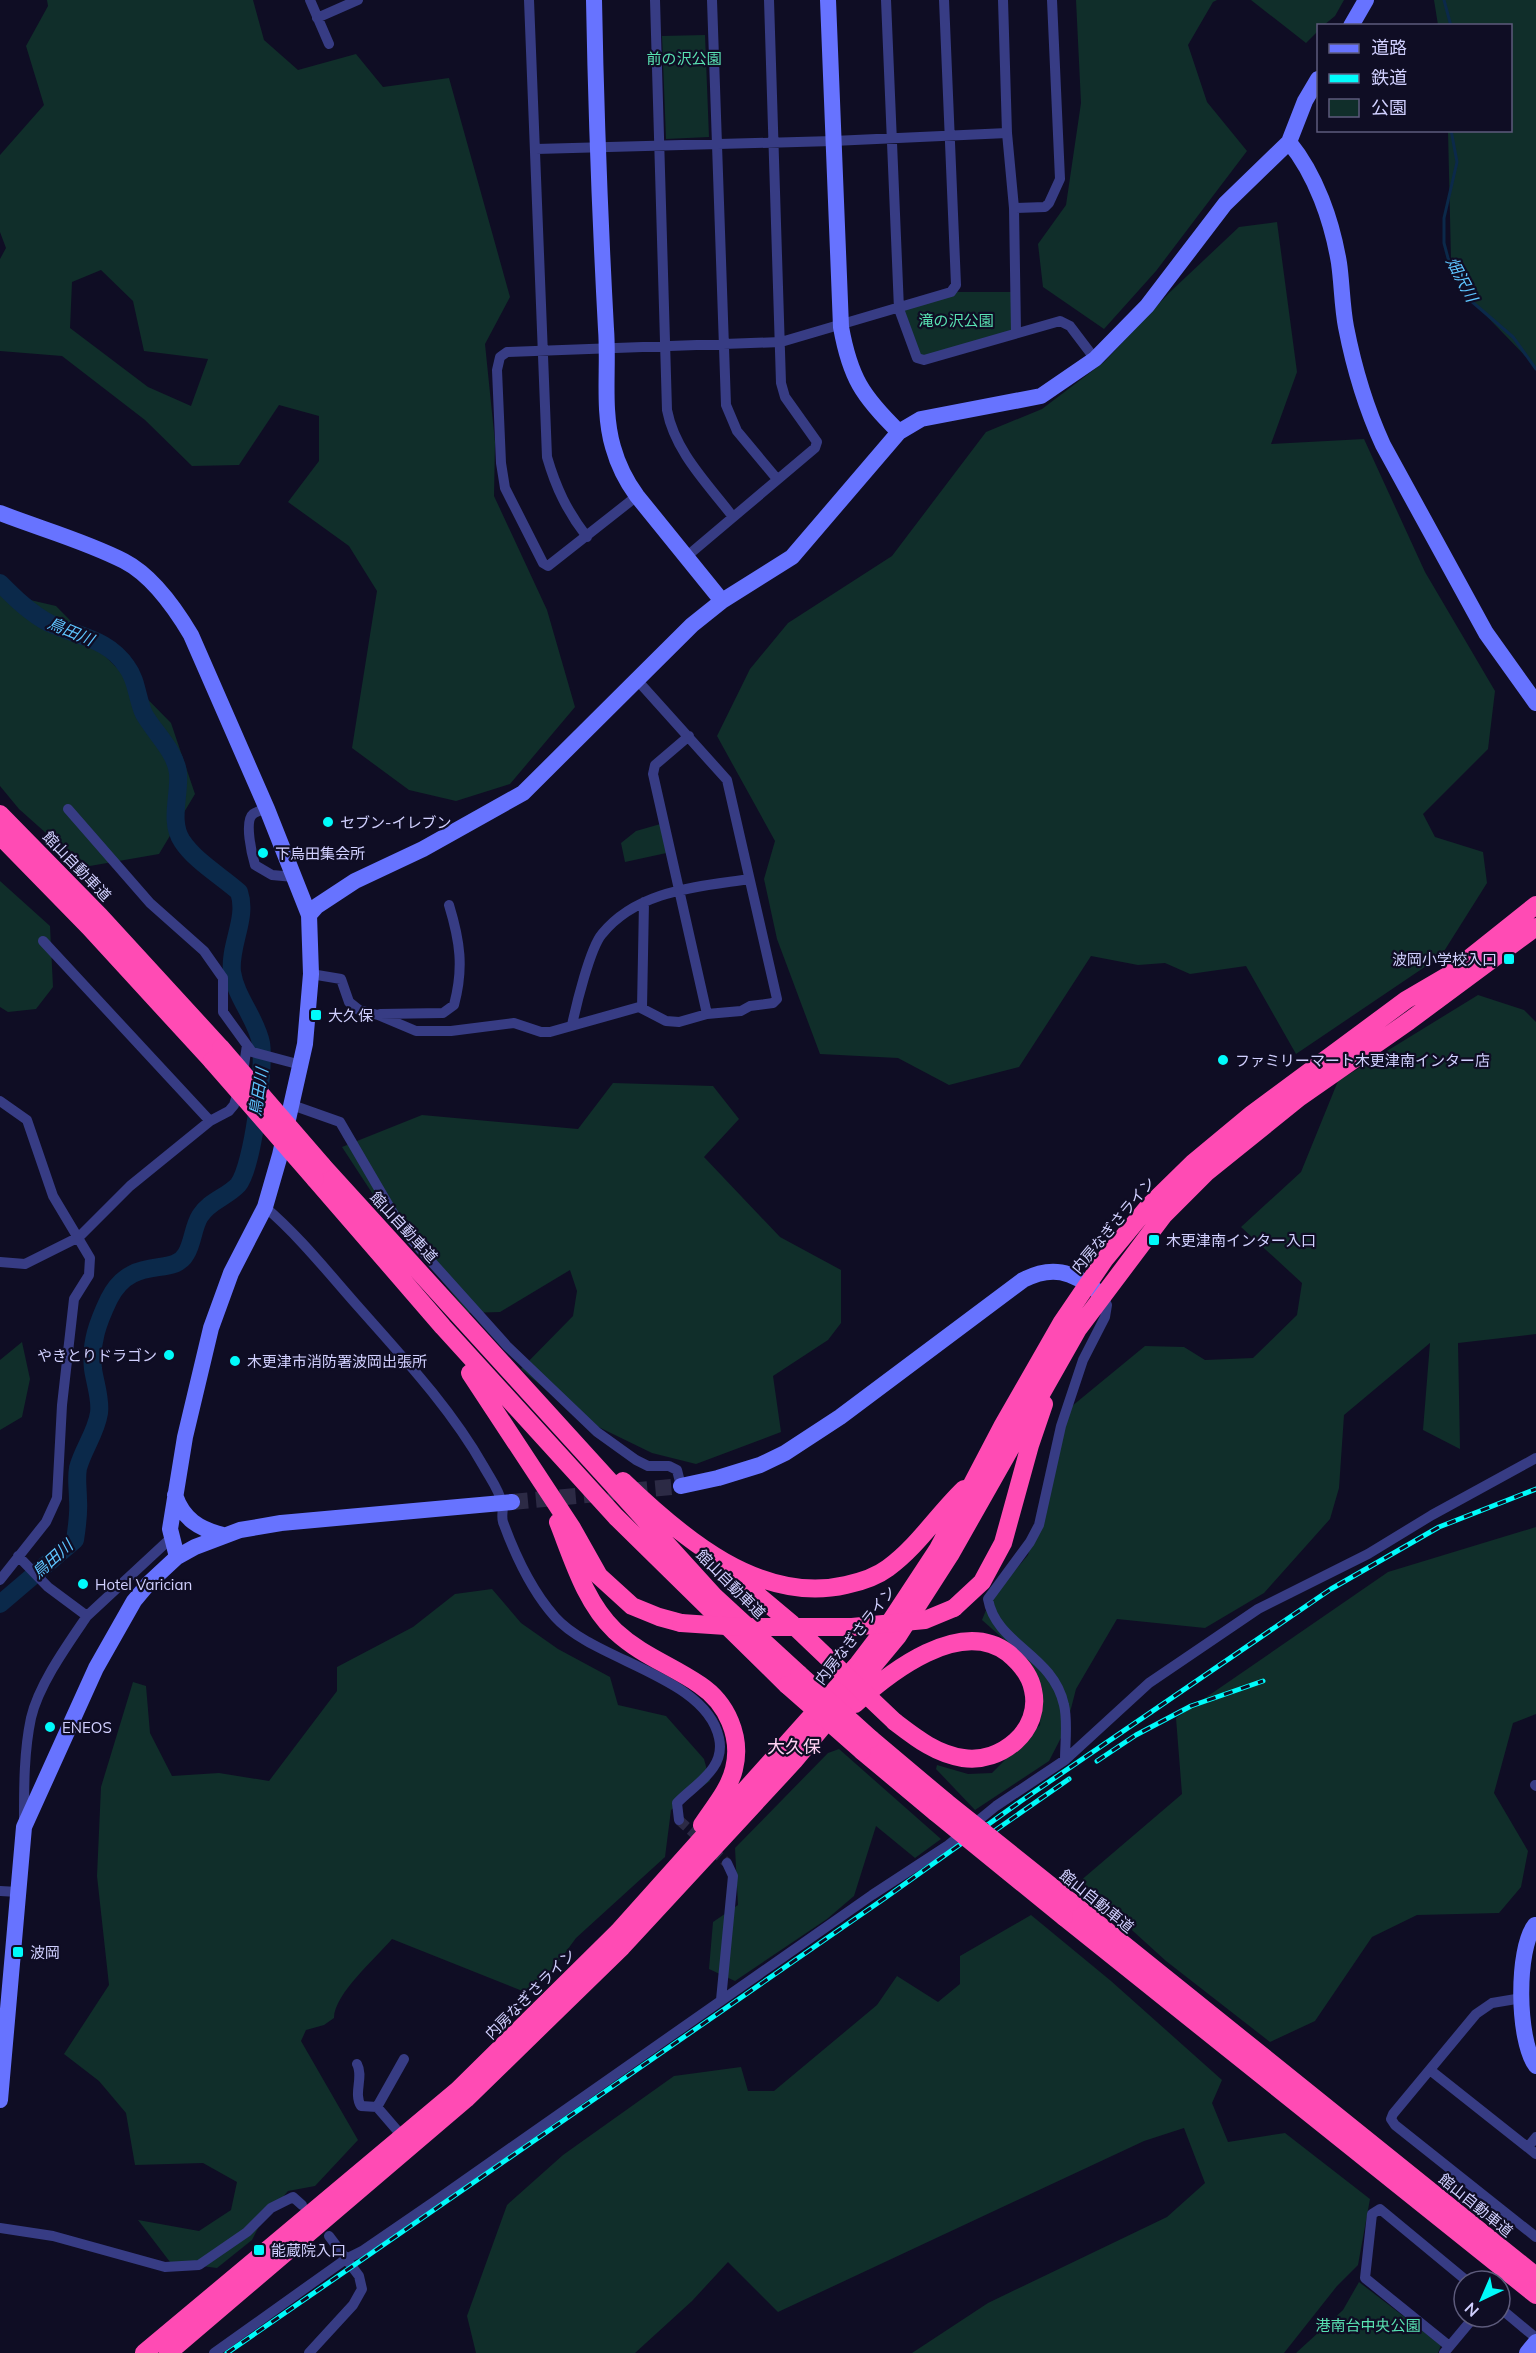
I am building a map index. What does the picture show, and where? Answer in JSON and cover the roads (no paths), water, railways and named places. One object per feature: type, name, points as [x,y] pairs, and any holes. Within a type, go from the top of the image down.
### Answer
[{"type":"highway","name":"館山自動車道","points":[[0,814],[100,916],[216,1055],[319,1172],[458,1313],[503,1365],[793,1680]]},
{"type":"highway","name":"館山自動車道","points":[[0,836],[216,1055]]},
{"type":"highway","name":"内房なぎさライン","points":[[144,2353],[458,2090],[618,1932],[858,1664],[916,1585],[1030,1377],[1087,1283],[1148,1207],[1234,1128],[1406,1000],[1448,976],[1536,905]]},
{"type":"highway","name":"内房なぎさライン","points":[[168,2353],[466,2099],[622,1947],[794,1761],[898,1636],[950,1555],[1057,1365],[1102,1295],[1163,1216],[1235,1148],[1300,1096],[1418,1015],[1536,927]]},
{"type":"highway","name":"館山自動車道","points":[[319,1172],[330,1197],[458,1344],[616,1517],[866,1745],[1536,2295]]},
{"type":"highway","points":[[330,1197],[439,1331],[484,1392],[572,1528],[598,1576],[632,1606],[681,1623],[741,1627],[852,1627],[925,1620],[954,1608],[981,1582],[1003,1543],[1030,1445],[1057,1365]]},
{"type":"highway","points":[[503,1365],[638,1495],[792,1624],[835,1665],[895,1722],[919,1740],[942,1753],[964,1758],[981,1758],[1007,1749],[1022,1736],[1034,1709],[1034,1690],[1026,1671],[998,1645],[967,1642],[944,1647],[920,1655],[900,1667],[794,1761]]},
{"type":"highway","points":[[522,1451],[556,1517],[582,1584],[595,1606],[614,1629],[641,1653],[701,1686],[720,1703],[731,1721],[736,1743],[734,1769],[723,1793],[677,1865]]},
{"type":"highway","points":[[679,1529],[725,1562],[755,1579],[813,1591],[840,1587],[859,1582],[886,1570],[909,1551],[949,1503],[978,1475]]},
{"type":"highway","name":"館山自動車道","points":[[1067,1910],[1536,2276]]},
{"type":"street","points":[[310,0],[329,45]]},
{"type":"street","points":[[317,18],[358,0]]},
{"type":"street","points":[[529,0],[547,457],[555,486],[568,513],[587,537]]},
{"type":"street","points":[[594,0],[596,148],[608,348],[609,425],[613,447],[624,478],[722,601]]},
{"type":"street","points":[[655,0],[667,346],[667,410],[671,431],[680,448],[733,518]]},
{"type":"street","points":[[712,0],[719,274],[725,344],[726,405],[737,431],[777,479]]},
{"type":"street","points":[[686,557],[815,448],[817,442],[785,397],[781,383],[768,0]]},
{"type":"street","points":[[828,0],[841,327],[847,359],[859,387],[875,409],[899,432]]},
{"type":"street","points":[[886,0],[899,309],[917,358],[924,360],[1060,321],[1070,326],[1095,359]]},
{"type":"street","points":[[637,496],[549,566],[538,553],[505,488],[501,463],[497,381],[500,357],[507,352],[781,342],[841,327],[951,292],[956,285],[944,0]]},
{"type":"street","points":[[1003,0],[1006,132],[1014,208],[1016,332]]},
{"type":"street","points":[[1014,208],[1045,207],[1060,179],[1052,0]]},
{"type":"street","points":[[1352,24],[1366,0]]},
{"type":"street","points":[[309,915],[317,906],[355,881],[423,849],[522,794],[692,625],[722,601],[792,557],[899,432],[921,419],[1041,396],[1095,359],[1147,306],[1225,204],[1289,142],[1305,101],[1317,81]]},
{"type":"street","points":[[536,149],[717,142],[833,141],[950,133],[1006,132]]},
{"type":"street","points":[[1289,142],[1305,162],[1326,210],[1338,261],[1346,327],[1368,413],[1383,445],[1486,633],[1536,703]]},
{"type":"street","points":[[0,513],[126,562],[146,578],[176,609],[191,635],[267,809],[309,915],[311,974],[301,1065],[265,1207],[231,1273],[211,1328],[175,1495],[171,1538],[177,1557]]},
{"type":"street","points":[[311,974],[341,979],[349,1002],[359,1010],[378,1015],[416,1031],[451,1031],[514,1023],[541,1032],[550,1032],[642,1008],[666,1021],[678,1022],[707,1014],[732,1014],[750,1006],[773,1003],[777,999],[727,780],[638,681]]},
{"type":"street","points":[[689,736],[656,765],[653,774],[707,1014]]},
{"type":"street","points":[[68,809],[150,903],[204,951],[223,978],[223,1012],[252,1052],[301,1065]]},
{"type":"street","points":[[267,809],[253,814],[250,819],[250,848],[255,865],[272,875],[294,877]]},
{"type":"street","points":[[572,1025],[600,935],[627,910],[680,890],[749,879]]},
{"type":"street","points":[[642,1008],[644,902]]},
{"type":"street","points":[[378,1015],[443,1013],[454,1005],[461,954],[460,940],[449,905]]},
{"type":"street","points":[[43,941],[210,1120]]},
{"type":"street","points":[[0,1262],[25,1264],[79,1238],[130,1186],[210,1120],[229,1111],[234,1105],[242,1078],[247,1045]]},
{"type":"street","points":[[0,1101],[27,1120],[53,1196],[90,1258],[89,1275],[74,1299],[62,1405],[57,1498],[46,1522],[20,1559],[0,1580]]},
{"type":"street","points":[[292,1105],[340,1122],[403,1230],[507,1346],[597,1432],[648,1466],[677,1470],[681,1486],[728,1475],[785,1453],[840,1417],[1023,1280],[1040,1272],[1054,1270],[1087,1283],[1102,1295],[1107,1305],[1105,1317],[1083,1360],[1061,1426],[1039,1526],[988,1599],[996,1623],[1049,1671],[1064,1705],[1065,1760]]},
{"type":"street","points":[[265,1207],[361,1310],[459,1427],[507,1503]]},
{"type":"street","points":[[214,2353],[346,2259],[362,2251],[432,2203],[721,2000],[947,1846],[996,1806],[1065,1760],[1149,1683],[1258,1609],[1368,1554],[1432,1515],[1536,1458]]},
{"type":"street","points":[[175,1495],[179,1508],[188,1519],[199,1527],[223,1535]]},
{"type":"street","points":[[24,1827],[101,1659],[134,1601],[159,1571],[177,1557],[223,1535],[281,1523],[507,1503]]},
{"type":"street","points":[[507,1503],[502,1518],[517,1557],[554,1616],[571,1632],[687,1694],[708,1714],[719,1738],[718,1760],[714,1768],[677,1803],[679,1820]]},
{"type":"street","points":[[0,2100],[24,1827],[23,1778],[31,1716],[56,1662],[87,1616],[171,1538]]},
{"type":"street","points":[[20,1559],[48,1587],[87,1616]]},
{"type":"street","points":[[721,2000],[733,1876],[727,1863]]},
{"type":"street","points":[[0,1891],[18,1892]]},
{"type":"street","points":[[1535,1925],[1525,1944],[1522,1998],[1526,2044],[1536,2066]]},
{"type":"street","points":[[1522,1998],[1483,2007],[1462,2028],[1391,2119],[1395,2125],[1536,2237]]},
{"type":"street","points":[[377,2107],[404,2059]]},
{"type":"street","points":[[357,2064],[360,2069],[357,2099],[361,2106],[377,2107],[402,2136]]},
{"type":"street","points":[[1430,2070],[1532,2151],[1536,2137]]},
{"type":"street","points":[[0,2228],[53,2236],[165,2267],[200,2265],[247,2232],[271,2208],[293,2197],[302,2205]]},
{"type":"street","points":[[1452,2269],[1380,2209],[1372,2214],[1365,2278],[1446,2350],[1464,2329]]},
{"type":"street","points":[[309,2353],[353,2305],[362,2289],[359,2276],[329,2236]]},
{"type":"street","points":[[1512,2319],[1536,2340],[1527,2353]]},
{"type":"waterway","name":"畑沢川","points":[[1444,0],[1450,24]]},
{"type":"waterway","name":"畑沢川","points":[[1451,132],[1457,162],[1444,218],[1444,243],[1448,258],[1461,287],[1470,300],[1513,337],[1536,369]]},
{"type":"waterway","name":"鳥田川","points":[[0,583],[42,619],[92,639],[111,650],[130,672],[144,714],[169,750],[176,765],[178,833],[194,855],[239,892],[241,912],[233,952],[232,972],[238,991],[255,1025],[262,1055],[253,1138],[238,1185],[204,1211],[198,1220],[188,1250],[180,1261],[129,1276],[118,1285],[101,1316],[92,1359],[99,1397],[99,1413],[78,1468],[75,1540],[0,1604]]},
{"type":"tunnel","points":[[512,1502],[681,1486]]},
{"type":"tunnel","points":[[679,1820],[727,1863]]},
{"type":"railway","points":[[227,2353],[885,1898],[1021,1801],[1331,1589],[1439,1527],[1536,1489]]},
{"type":"railway","points":[[1097,1761],[1136,1735],[1191,1706],[1263,1681]]},
{"type":"railway","points":[[980,1841],[1069,1779]]},
{"type":"place","name":"セブン-イレブン","points":[[328,822]]},
{"type":"place","name":"下烏田集会所","points":[[263,853]]},
{"type":"place","name":"波岡小学校入口","points":[[1509,959]]},
{"type":"place","name":"大久保","points":[[316,1015]]},
{"type":"place","name":"ファミリーマート木更津南インター店","points":[[1223,1060]]},
{"type":"place","name":"木更津南インター入口","points":[[1154,1240]]},
{"type":"place","name":"やきとりドラゴン","points":[[169,1355]]},
{"type":"place","name":"木更津市消防署波岡出張所","points":[[235,1361]]},
{"type":"place","name":"Hotel Varician","points":[[83,1584]]},
{"type":"place","name":"ENEOS","points":[[50,1727]]},
{"type":"place","name":"波岡","points":[[18,1952]]},
{"type":"place","name":"能蔵院入口","points":[[259,2250]]},
{"type":"district","name":"大久保","points":[[794,1746]]},
{"type":"park label","name":"前の沢公園","points":[[684,58]]},
{"type":"park label","name":"滝の沢公園","points":[[956,320]]},
{"type":"park label","name":"港南台中央公園","points":[[1368,2325]]}]
